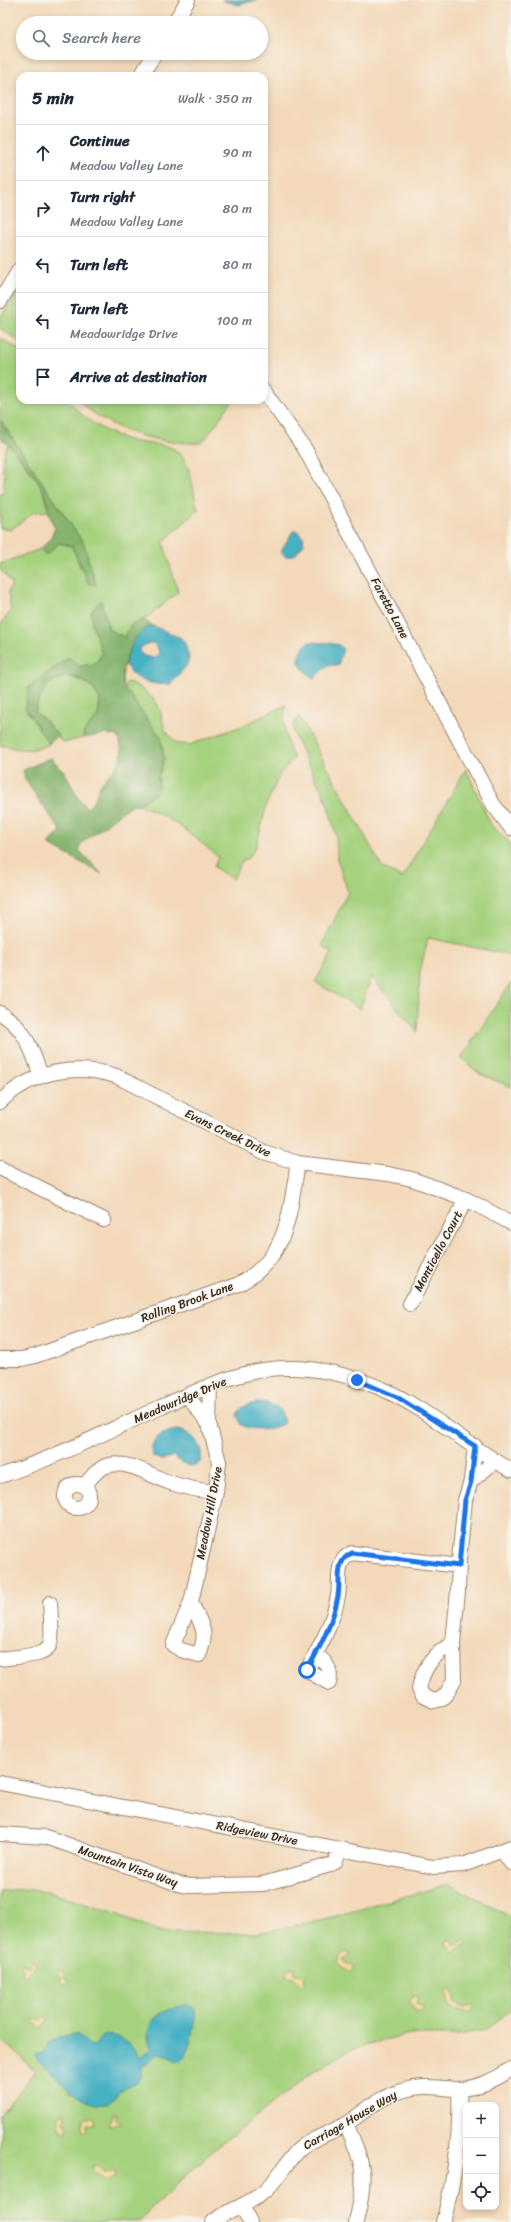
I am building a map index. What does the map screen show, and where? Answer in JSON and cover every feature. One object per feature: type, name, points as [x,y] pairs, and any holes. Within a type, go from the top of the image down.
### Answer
[{"type":"street","points":[[178,16],[188,0]]},
{"type":"street","points":[[144,72],[151,60]]},
{"type":"street","points":[[0,301],[16,275]]},
{"type":"street","name":"Faretto Lane","points":[[268,397],[305,448],[493,804],[511,828]]},
{"type":"street","points":[[0,1013],[18,1026],[26,1037],[41,1076]]},
{"type":"street","name":"Evans Creek Drive","points":[[0,1102],[20,1086],[41,1076],[71,1069],[87,1069],[116,1076],[264,1152],[298,1163],[400,1176],[436,1186],[466,1199],[511,1223]]},
{"type":"street","name":"Rolling Brook Lane","points":[[0,1359],[22,1359],[35,1356],[239,1284],[250,1278],[270,1260],[284,1235],[298,1163]]},
{"type":"street","points":[[0,1168],[104,1220]]},
{"type":"street","name":"Monticello Court","points":[[410,1304],[466,1199]]},
{"type":"street","name":"Meadowridge Drive","points":[[0,1476],[42,1461],[210,1385],[240,1375],[289,1368],[334,1374],[379,1387],[511,1470]]},
{"type":"street","name":"Meadow Hill Drive","points":[[191,1602],[216,1492],[220,1462],[209,1424],[210,1385]]},
{"type":"street","name":"Meadow Hill Drive","points":[[187,1395],[209,1424]]},
{"type":"street","points":[[453,1643],[465,1500],[471,1482],[475,1446]]},
{"type":"street","points":[[471,1482],[495,1461]]},
{"type":"street","points":[[84,1486],[98,1469],[108,1465],[118,1464],[127,1465],[170,1482],[216,1492]]},
{"type":"street","points":[[316,1655],[334,1615],[338,1595],[340,1563],[344,1556],[352,1553],[459,1566]]},
{"type":"street","points":[[0,1659],[44,1653],[51,1646],[53,1635],[50,1603]]},
{"type":"street","name":"Ridgeview Drive","points":[[0,1784],[341,1849],[444,1867],[472,1863],[507,1849]]},
{"type":"street","name":"Mountain Vista Way","points":[[0,1834],[46,1838],[178,1884],[190,1886],[271,1883],[330,1865],[335,1862],[341,1849]]},
{"type":"street","points":[[507,1849],[511,1863]]},
{"type":"street","name":"Carriage House Way","points":[[213,2222],[228,2211],[242,2206],[264,2192],[299,2149],[311,2141],[346,2124],[369,2106],[400,2091],[434,2086],[459,2089],[484,2083],[511,2069]]},
{"type":"street","points":[[443,2222],[452,2189],[457,2157],[459,2089]]},
{"type":"street","points":[[346,2124],[363,2166],[363,2194],[356,2222]]},
{"type":"street","points":[[242,2206],[250,2222]]},
{"type":"green space","points":[[16,292],[16,339],[0,328],[0,318]]},
{"type":"green space","points":[[0,338],[16,348],[16,404],[71,404],[89,420],[105,430],[123,438],[132,441],[170,447],[185,460],[192,481],[198,510],[163,542],[178,592],[144,620],[132,624],[124,637],[109,630],[100,601],[92,624],[102,654],[95,664],[79,666],[69,657],[25,708],[49,744],[37,749],[19,749],[0,745],[0,625],[11,611],[8,592],[12,584],[0,569],[0,564],[40,549],[46,554],[59,543],[72,546],[80,567],[84,544],[0,420]]},
{"type":"green space","points":[[83,404],[230,404],[205,439],[200,443],[167,441],[134,434],[104,420]]},
{"type":"green space","points":[[0,420],[84,544],[96,585],[89,584],[72,546],[59,543],[46,555],[40,549],[50,539],[55,528],[51,519],[45,495],[30,470],[17,454],[0,438]]},
{"type":"green space","points":[[9,443],[42,488],[49,511],[34,512],[11,530],[0,528],[0,494],[3,493],[5,474],[3,472],[3,460],[4,453]]},
{"type":"green space","points":[[101,601],[109,630],[124,637],[132,624],[144,620],[153,626],[146,629],[134,642],[125,660],[122,678],[123,686],[161,738],[164,759],[158,778],[159,786],[153,795],[138,805],[129,806],[81,844],[79,850],[102,874],[48,844],[61,831],[25,780],[23,770],[51,758],[64,771],[78,798],[87,808],[94,800],[101,784],[115,768],[121,758],[122,752],[118,736],[106,734],[83,738],[84,731],[98,716],[100,699],[90,685],[78,679],[61,677],[47,686],[38,702],[35,712],[58,735],[49,744],[25,708],[29,687],[69,657],[79,666],[95,664],[102,654],[92,624],[91,611]]},
{"type":"green space","points":[[68,676],[89,684],[100,699],[98,716],[84,731],[83,738],[66,742],[61,741],[46,721],[35,712],[39,697],[45,688],[54,681]]},
{"type":"green space","points":[[127,682],[139,687],[154,699],[160,709],[165,730],[176,743],[189,745],[242,726],[286,705],[284,718],[285,732],[288,745],[294,758],[280,774],[267,803],[256,847],[249,857],[241,862],[233,879],[214,867],[218,857],[190,834],[160,814],[138,805],[153,795],[159,786],[158,778],[164,759],[161,738],[123,686]]},
{"type":"green space","points":[[299,716],[382,867],[402,878],[466,769],[491,825],[511,844],[511,955],[428,938],[420,972],[417,1032],[372,977],[360,1009],[315,982],[332,953],[322,945],[348,892],[337,859],[336,835],[326,799],[295,738],[293,726]]},
{"type":"green space","points":[[511,983],[511,1087],[480,1074],[461,1058]]},
{"type":"green space","points":[[449,1884],[511,1917],[511,2010],[485,2030],[459,2035],[404,2035],[351,2049],[306,2077],[211,2152],[138,2222],[0,2222],[0,2116],[36,2071],[0,2039],[0,1891],[22,1889],[48,1892],[116,1914],[162,1932],[255,1933],[318,1921]]},
{"type":"sand","points":[[448,1939],[453,1941],[455,1946],[464,1940],[467,1943],[452,1953],[449,1947],[445,1946]]},
{"type":"sand","points":[[346,1952],[351,1955],[343,1961],[354,1967],[353,1972],[350,1973],[338,1964],[341,1956]]},
{"type":"sand","points":[[32,1958],[36,1965],[25,1976],[22,1974],[23,1969],[20,1965],[23,1963],[29,1967]]},
{"type":"sand","points":[[294,1967],[295,1974],[305,1975],[304,1984],[301,1985],[295,1978],[287,1977],[288,1970]]},
{"type":"sand","points":[[58,1970],[61,1970],[67,1981],[65,1985],[61,1984],[61,1977],[57,1973]]},
{"type":"sand","points":[[448,1989],[452,1990],[455,2003],[463,2007],[472,2005],[474,2007],[468,2013],[450,2008],[446,1991]]},
{"type":"sand","points":[[416,1995],[419,1998],[416,2003],[424,2007],[421,2011],[416,2011],[410,2004],[410,2000]]},
{"type":"sand","points":[[45,2017],[49,2020],[40,2028],[32,2021],[34,2019],[39,2020]]},
{"type":"sand","points":[[117,2113],[116,2120],[121,2124],[110,2126],[108,2122],[112,2119],[113,2114]]},
{"type":"sand","points":[[60,2114],[66,2115],[63,2121],[69,2126],[67,2131],[62,2130],[58,2122]]},
{"type":"sand","points":[[84,2118],[92,2118],[95,2121],[94,2125],[87,2124],[86,2133],[82,2130],[82,2122]]},
{"type":"sand","points":[[97,2165],[105,2172],[115,2172],[116,2176],[111,2178],[108,2182],[106,2181],[93,2170],[92,2167]]},
{"type":"water","points":[[222,0],[257,0],[238,5]]},
{"type":"water","points":[[293,531],[298,531],[303,537],[304,544],[296,554],[286,557],[281,551]]},
{"type":"water","points":[[153,626],[181,638],[185,643],[189,658],[187,665],[171,684],[157,684],[145,681],[133,675],[125,664],[134,640],[147,628]],"holes":[[[149,643],[154,643],[159,651],[158,655],[154,658],[144,656],[141,653],[140,648]]]},
{"type":"water","points":[[309,642],[339,645],[343,649],[338,665],[328,665],[314,678],[308,674],[301,665],[299,657],[304,647]]},
{"type":"water","points":[[262,1402],[271,1404],[278,1408],[282,1414],[284,1423],[275,1427],[263,1429],[246,1427],[242,1425],[237,1415],[239,1411],[247,1405]]},
{"type":"water","points":[[177,1430],[188,1434],[196,1440],[199,1445],[201,1461],[197,1464],[190,1466],[187,1465],[173,1456],[162,1460],[152,1456],[151,1450],[154,1441],[162,1435]]},
{"type":"water","points":[[186,2005],[195,2009],[195,2020],[184,2058],[179,2061],[157,2054],[149,2063],[141,2065],[141,2074],[137,2083],[126,2088],[106,2104],[95,2104],[77,2096],[37,2060],[35,2055],[44,2053],[49,2043],[59,2037],[73,2034],[79,2035],[90,2046],[95,2045],[102,2036],[114,2036],[129,2043],[140,2057],[152,2049],[148,2039],[148,2031],[155,2018],[161,2013]]},
{"type":"route","points":[[307,1670],[334,1615],[338,1595],[340,1563],[344,1556],[352,1553],[459,1566],[465,1500],[471,1482],[475,1446],[397,1397],[379,1387],[357,1380]]}]
